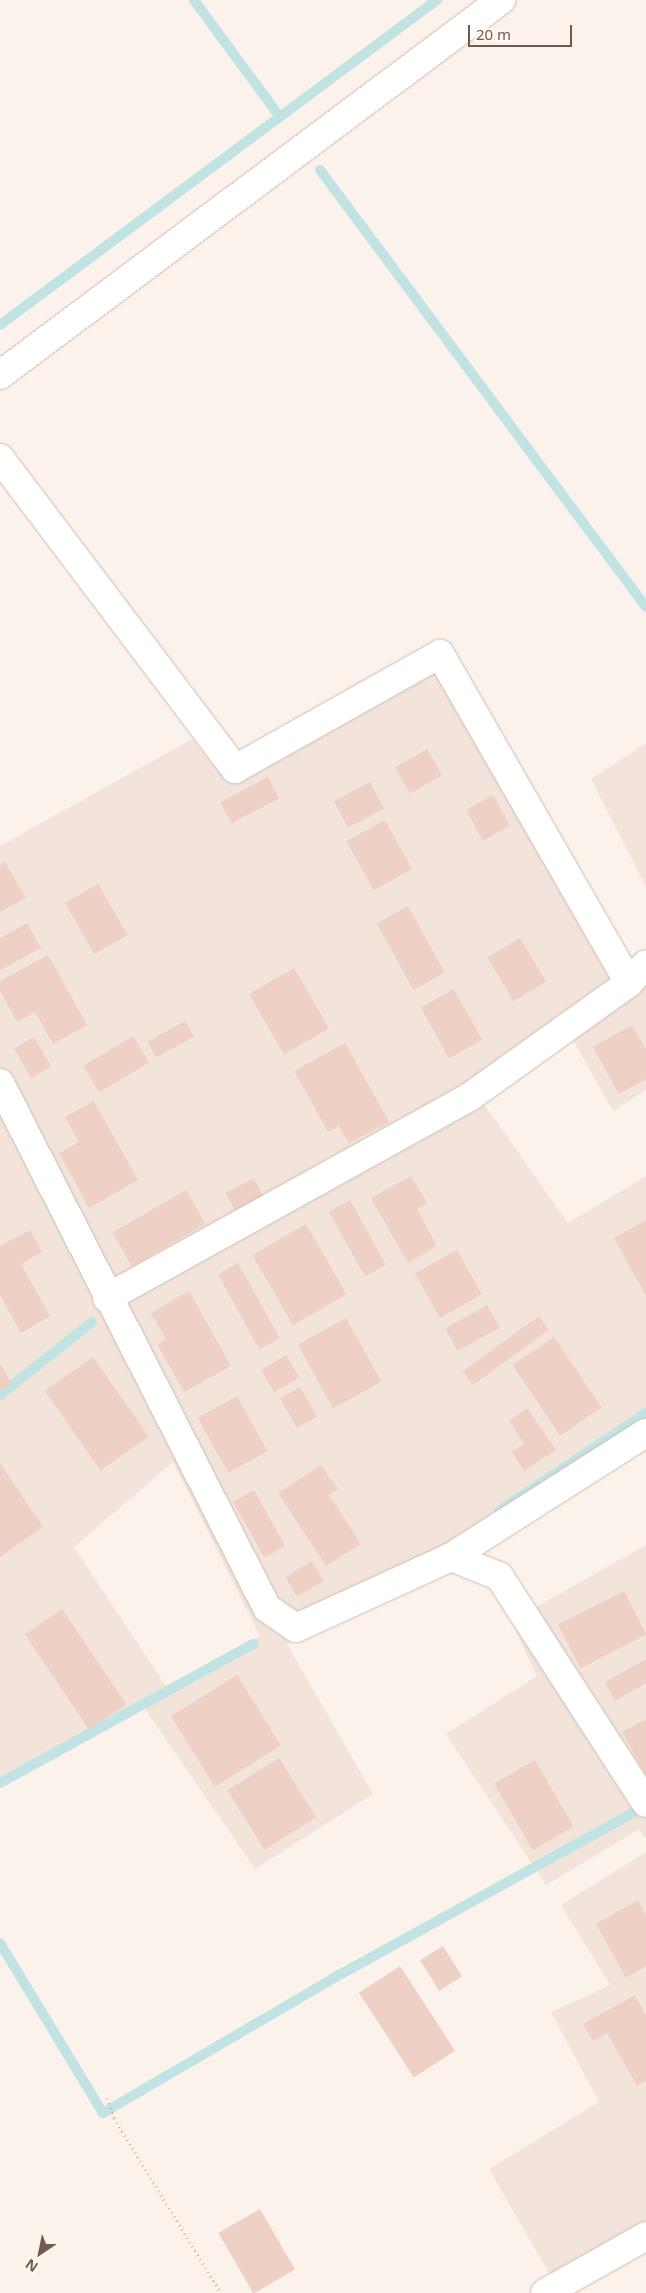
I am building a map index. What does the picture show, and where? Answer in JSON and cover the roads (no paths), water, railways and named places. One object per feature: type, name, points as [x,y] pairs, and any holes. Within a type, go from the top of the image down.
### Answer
[{"type":"street","points":[[0,375],[500,0]]},
{"type":"street","points":[[0,458],[235,769],[440,654],[637,974],[471,1096],[107,1298]]},
{"type":"street","points":[[3,1097],[267,1608],[296,1628],[451,1557],[646,1433]]},
{"type":"street","points":[[451,1557],[499,1576],[646,1803]]},
{"type":"street","points":[[545,2293],[646,2236]]},
{"type":"waterway","points":[[194,0],[280,117]]},
{"type":"waterway","points":[[0,325],[437,0]]},
{"type":"waterway","points":[[320,170],[646,607]]},
{"type":"waterway","points":[[0,1395],[92,1322]]},
{"type":"waterway","points":[[499,1511],[646,1413]]},
{"type":"waterway","points":[[0,1783],[253,1644]]},
{"type":"waterway","points":[[0,1943],[103,2113],[332,1979],[633,1813]]}]
